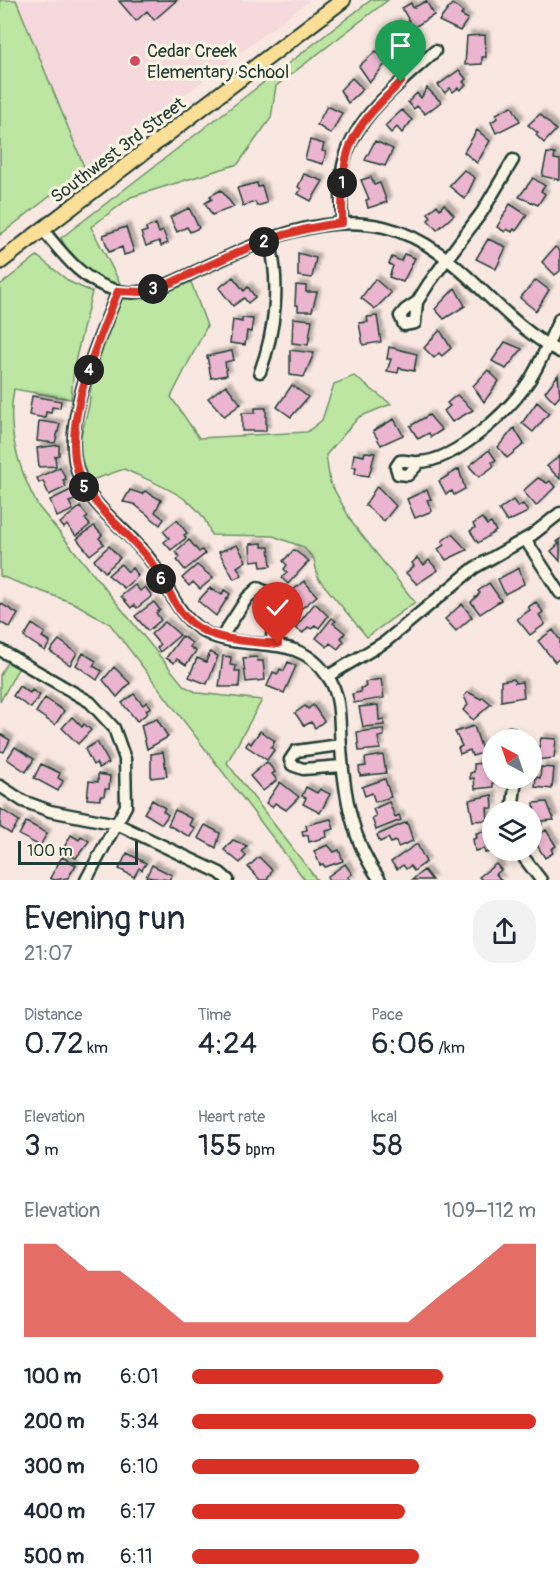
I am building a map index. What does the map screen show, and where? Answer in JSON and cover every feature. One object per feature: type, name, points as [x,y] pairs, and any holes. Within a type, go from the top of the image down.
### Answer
[{"type":"main road","name":"Southwest 3rd Street","points":[[0,262],[343,0]]},
{"type":"street","points":[[342,223],[342,168],[354,136],[368,115],[435,51]]},
{"type":"street","points":[[417,302],[482,212],[513,160]]},
{"type":"street","points":[[43,230],[84,275],[118,291],[141,292],[162,287],[269,240],[319,225],[342,223],[382,226],[404,233],[447,258],[512,321],[560,352]]},
{"type":"street","points":[[260,372],[272,331],[275,265],[269,240]]},
{"type":"street","points":[[118,291],[78,406],[74,456],[78,474],[110,520],[153,564],[180,611],[201,630],[222,638],[272,643],[302,654],[328,676],[334,689],[338,710],[342,766],[357,841],[380,880]]},
{"type":"street","points":[[420,462],[461,445],[502,413],[530,380],[560,318]]},
{"type":"street","points":[[328,676],[385,642],[474,568],[525,539],[560,513]]},
{"type":"street","points":[[525,539],[560,593]]},
{"type":"street","points":[[222,638],[247,598],[258,588],[269,593],[273,604],[272,643]]},
{"type":"street","points":[[0,650],[90,702],[114,729],[125,759],[126,806],[86,880]]},
{"type":"street","points":[[340,745],[296,752],[290,760],[296,768],[303,769],[342,766]]},
{"type":"street","points":[[0,786],[23,801],[50,811],[117,824],[220,873],[228,880]]},
{"type":"street","points":[[526,861],[541,880]]},
{"type":"shaded area","name":"Cedar Creek Elementary School","points":[[16,0],[310,0],[85,169]]},
{"type":"green space","points":[[0,0],[16,0],[85,169],[0,235]]},
{"type":"green space","points":[[371,0],[388,0],[276,86],[271,118],[238,164],[131,197],[91,227],[122,287],[86,269],[72,255],[61,238]]},
{"type":"green space","points":[[37,256],[70,282],[92,292],[74,366],[71,399],[14,389],[13,435],[20,464],[31,492],[38,506],[184,686],[198,693],[262,700],[227,763],[317,880],[305,880],[110,624],[76,604],[0,576],[0,285]]},
{"type":"green space","points":[[191,282],[207,326],[171,397],[199,438],[307,432],[322,420],[334,384],[354,376],[391,404],[359,417],[326,455],[330,482],[353,524],[415,602],[367,637],[318,578],[314,559],[303,547],[273,536],[211,535],[206,522],[188,501],[163,486],[124,469],[89,481],[80,454],[80,439],[89,406],[92,376],[117,303],[123,299],[162,294]]},
{"type":"green space","points":[[9,659],[20,665],[0,702],[0,675]]},
{"type":"building","points":[[177,0],[154,20],[147,11],[136,21],[119,1]]},
{"type":"building","points":[[426,1],[434,15],[413,28],[402,8],[411,3],[413,8]]},
{"type":"building","points":[[452,4],[463,12],[461,15],[468,19],[460,31],[439,21]]},
{"type":"building","points":[[396,22],[409,36],[399,47],[402,50],[392,59],[380,40]]},
{"type":"building","points":[[485,35],[486,57],[482,57],[482,64],[465,65],[467,36]]},
{"type":"building","points":[[376,51],[387,62],[370,82],[359,66]]},
{"type":"building","points":[[459,70],[466,79],[463,82],[466,85],[453,92],[450,88],[445,93],[438,85]]},
{"type":"building","points":[[352,78],[363,89],[348,103],[340,90]]},
{"type":"building","points":[[427,88],[441,102],[425,114],[417,106],[414,109],[408,102],[417,93],[421,98]]},
{"type":"building","points":[[327,106],[342,113],[331,134],[317,125]]},
{"type":"building","points":[[512,106],[520,121],[496,133],[491,122],[498,118],[496,114]]},
{"type":"building","points":[[402,110],[412,120],[402,133],[397,127],[391,133],[385,126]]},
{"type":"building","points":[[540,114],[556,130],[544,143],[536,135],[538,133],[528,125]]},
{"type":"building","points":[[477,130],[490,141],[477,163],[464,152]]},
{"type":"building","points":[[310,140],[324,144],[322,151],[326,152],[323,164],[305,159]]},
{"type":"building","points":[[375,141],[393,149],[385,166],[365,160]]},
{"type":"building","points":[[547,153],[555,154],[554,159],[560,160],[560,180],[542,176]]},
{"type":"building","points":[[464,170],[475,178],[465,199],[449,186]]},
{"type":"building","points":[[304,174],[323,181],[311,201],[298,194],[301,189],[298,187]]},
{"type":"building","points":[[371,177],[374,185],[380,183],[387,202],[368,208],[366,200],[369,199],[361,180]]},
{"type":"building","points":[[533,178],[545,186],[541,191],[545,194],[538,205],[519,197]]},
{"type":"building","points":[[257,183],[258,187],[262,186],[267,203],[257,206],[255,202],[243,206],[237,188]]},
{"type":"building","points":[[221,190],[234,207],[212,215],[205,203],[212,199],[210,196]]},
{"type":"building","points":[[444,204],[454,215],[437,230],[428,220],[431,217],[428,213],[437,205],[440,209]]},
{"type":"building","points":[[510,204],[527,215],[516,231],[514,229],[512,232],[507,229],[505,232],[497,227]]},
{"type":"building","points":[[189,208],[199,228],[190,232],[187,227],[177,232],[170,217]]},
{"type":"building","points":[[156,224],[159,233],[163,231],[168,243],[161,246],[159,241],[146,246],[141,233]]},
{"type":"building","points":[[126,227],[134,252],[124,255],[122,247],[109,252],[103,235]]},
{"type":"building","points":[[488,239],[506,247],[496,269],[476,259]]},
{"type":"building","points":[[555,247],[560,251],[560,271],[555,275],[542,262]]},
{"type":"building","points":[[298,253],[316,258],[312,278],[298,276]]},
{"type":"building","points":[[404,254],[415,258],[403,282],[389,277],[393,266],[389,264],[392,257],[401,261]]},
{"type":"building","points":[[233,277],[244,291],[248,287],[255,297],[248,303],[244,298],[233,306],[219,288]]},
{"type":"building","points":[[375,279],[391,293],[375,309],[361,298]]},
{"type":"building","points":[[536,280],[549,290],[536,311],[520,298]]},
{"type":"building","points":[[296,285],[306,286],[306,292],[317,292],[312,311],[298,311],[298,305],[295,305]]},
{"type":"building","points":[[455,288],[465,306],[444,319],[435,309]]},
{"type":"building","points":[[377,316],[381,342],[363,345],[359,323],[368,322],[367,317]]},
{"type":"building","points":[[242,318],[253,319],[251,332],[247,331],[245,345],[230,343],[233,320],[242,322]]},
{"type":"building","points":[[293,318],[312,320],[308,345],[292,343]]},
{"type":"building","points":[[440,330],[451,348],[442,356],[439,353],[434,358],[424,348]]},
{"type":"building","points":[[505,342],[522,349],[506,369],[492,361]]},
{"type":"building","points":[[389,347],[417,354],[414,371],[399,368],[398,373],[387,371],[391,359],[387,359]]},
{"type":"building","points":[[290,350],[314,353],[304,377],[290,375]]},
{"type":"building","points":[[232,351],[234,360],[225,362],[227,375],[211,378],[207,356]]},
{"type":"building","points":[[488,370],[499,381],[484,402],[473,386]]},
{"type":"building","points":[[558,375],[560,396],[555,402],[545,392]]},
{"type":"building","points":[[226,385],[241,404],[224,416],[208,398]]},
{"type":"building","points":[[292,385],[308,397],[291,417],[277,407]]},
{"type":"building","points":[[457,395],[473,410],[452,422],[444,411],[450,406],[447,403]]},
{"type":"building","points":[[32,396],[61,401],[60,408],[52,407],[51,413],[46,412],[45,418],[29,415]]},
{"type":"building","points":[[537,402],[549,413],[533,432],[522,423]]},
{"type":"building","points":[[255,408],[266,408],[266,431],[242,431],[242,413],[255,413]]},
{"type":"building","points":[[429,415],[442,430],[431,437],[429,433],[418,439],[410,426]]},
{"type":"building","points":[[394,419],[403,435],[381,445],[373,431]]},
{"type":"building","points":[[39,421],[60,424],[55,443],[37,441]]},
{"type":"building","points":[[514,428],[524,444],[507,458],[498,447]]},
{"type":"building","points":[[59,445],[59,455],[55,456],[56,466],[39,467],[37,448]]},
{"type":"building","points":[[489,450],[496,460],[492,462],[494,466],[479,477],[469,466]]},
{"type":"building","points":[[365,452],[375,453],[369,476],[355,474],[356,467],[352,467],[354,454],[364,456]]},
{"type":"building","points":[[560,456],[560,479],[547,466]]},
{"type":"building","points":[[60,467],[66,479],[63,480],[66,487],[49,495],[43,481],[39,483],[37,478]]},
{"type":"building","points":[[459,469],[465,489],[454,495],[452,491],[446,494],[439,481]]},
{"type":"building","points":[[538,478],[547,483],[550,481],[555,487],[536,506],[523,491]]},
{"type":"building","points":[[377,486],[396,506],[384,521],[365,505]]},
{"type":"building","points":[[71,490],[75,500],[69,502],[73,510],[57,517],[50,500]]},
{"type":"building","points":[[130,490],[142,494],[145,491],[161,500],[155,512],[164,519],[160,525],[134,504],[123,502]]},
{"type":"building","points":[[427,490],[431,499],[427,500],[432,511],[415,518],[407,499]]},
{"type":"building","points":[[513,500],[518,507],[523,504],[528,512],[507,522],[499,510]]},
{"type":"building","points":[[80,507],[88,517],[85,519],[90,525],[76,536],[67,525],[64,528],[60,523]]},
{"type":"building","points":[[482,518],[487,525],[491,523],[496,531],[478,543],[470,531],[475,528],[473,524]]},
{"type":"building","points":[[177,520],[187,533],[184,535],[186,538],[171,550],[164,542],[169,538],[163,531]]},
{"type":"building","points":[[94,526],[102,535],[99,538],[104,544],[90,555],[77,539]]},
{"type":"building","points":[[452,534],[467,550],[446,560],[438,549],[444,545],[442,541]]},
{"type":"building","points":[[560,539],[560,561],[551,551],[559,544],[557,542]]},
{"type":"building","points":[[189,540],[199,552],[202,550],[205,554],[185,570],[177,560],[180,557],[175,552]]},
{"type":"building","points":[[262,543],[262,547],[269,547],[271,566],[261,567],[260,560],[251,561],[250,544]]},
{"type":"building","points":[[237,545],[246,561],[237,567],[242,575],[234,579],[219,552]]},
{"type":"building","points":[[109,546],[120,558],[105,572],[94,560]]},
{"type":"building","points":[[294,550],[309,561],[288,584],[282,578],[287,572],[284,569],[287,565],[283,561]]},
{"type":"building","points":[[417,558],[424,565],[429,560],[438,570],[417,584],[406,573],[414,566],[412,563]]},
{"type":"building","points":[[121,564],[128,572],[132,568],[138,576],[124,588],[108,575]]},
{"type":"building","points":[[197,565],[213,578],[200,589],[193,582],[189,586],[182,578]]},
{"type":"building","points":[[519,568],[524,584],[505,594],[498,579]]},
{"type":"building","points":[[304,581],[317,596],[292,616],[287,609],[296,602],[291,592]]},
{"type":"building","points":[[489,583],[501,600],[480,614],[471,602],[480,593],[478,591]]},
{"type":"building","points":[[135,585],[140,591],[145,587],[152,596],[137,608],[134,605],[131,608],[121,596]]},
{"type":"building","points":[[210,588],[222,595],[224,590],[230,594],[216,616],[198,601]]},
{"type":"building","points":[[154,602],[160,610],[156,613],[161,620],[148,631],[135,616]]},
{"type":"building","points":[[536,602],[543,612],[539,615],[545,624],[530,635],[517,619],[530,610],[528,607]]},
{"type":"building","points":[[0,603],[18,614],[10,628],[0,622]]},
{"type":"building","points":[[315,603],[328,616],[319,628],[315,625],[312,629],[308,627],[303,633],[295,628]]},
{"type":"building","points":[[462,604],[472,617],[456,631],[445,619]]},
{"type":"building","points":[[332,618],[336,621],[333,623],[345,633],[341,638],[344,641],[338,649],[330,643],[327,647],[316,638]]},
{"type":"building","points":[[165,622],[180,635],[160,652],[157,648],[160,645],[151,634]]},
{"type":"building","points":[[32,624],[45,633],[42,637],[50,642],[45,651],[24,637]]},
{"type":"building","points":[[553,630],[560,640],[560,658],[555,662],[538,641]]},
{"type":"building","points":[[182,636],[192,643],[190,647],[196,651],[186,665],[177,659],[174,663],[166,658]]},
{"type":"building","points":[[59,640],[77,653],[70,665],[50,651]]},
{"type":"building","points":[[210,652],[218,656],[207,684],[189,677],[197,658],[206,662]]},
{"type":"building","points":[[83,653],[96,661],[93,666],[102,671],[97,680],[76,665]]},
{"type":"building","points":[[223,656],[231,657],[230,665],[236,666],[235,671],[240,671],[239,687],[219,687]]},
{"type":"building","points":[[257,657],[258,661],[263,661],[265,680],[246,682],[243,658]]},
{"type":"building","points":[[288,662],[296,666],[284,693],[267,686],[273,672],[278,674],[280,669],[284,671]]},
{"type":"building","points":[[114,667],[130,683],[117,697],[103,680]]},
{"type":"building","points":[[381,679],[384,698],[354,703],[352,694],[361,692],[360,688],[366,687],[365,682]]},
{"type":"building","points":[[514,679],[515,683],[522,682],[524,697],[501,701],[501,681]]},
{"type":"building","points":[[19,686],[30,693],[32,690],[40,695],[31,708],[13,696]]},
{"type":"building","points":[[468,692],[481,699],[483,697],[491,704],[473,720],[463,710],[468,705],[464,696]]},
{"type":"building","points":[[134,694],[143,705],[147,702],[151,707],[146,710],[148,713],[137,721],[122,703]]},
{"type":"building","points":[[45,698],[64,711],[55,725],[36,712]]},
{"type":"building","points":[[313,705],[324,721],[315,728],[311,722],[304,726],[295,713],[305,706],[308,709]]},
{"type":"building","points":[[378,705],[379,720],[384,719],[384,725],[363,727],[359,707]]},
{"type":"building","points":[[72,717],[82,727],[84,724],[91,730],[78,744],[62,728]]},
{"type":"building","points":[[157,719],[168,737],[147,749],[141,725]]},
{"type":"building","points":[[474,726],[482,753],[472,756],[470,750],[460,754],[458,748],[462,746],[455,732]]},
{"type":"building","points":[[383,729],[384,736],[378,737],[380,749],[359,751],[357,732]]},
{"type":"building","points":[[260,731],[275,741],[271,747],[274,750],[267,760],[246,746],[248,741],[251,744]]},
{"type":"building","points":[[0,734],[10,740],[4,752],[0,751]]},
{"type":"building","points":[[542,738],[556,739],[554,758],[542,759]]},
{"type":"building","points":[[97,742],[109,763],[99,768],[96,763],[93,765],[85,749]]},
{"type":"building","points":[[15,747],[34,759],[26,772],[7,759]]},
{"type":"building","points":[[163,752],[167,776],[151,778],[151,754]]},
{"type":"building","points":[[383,755],[386,773],[360,776],[359,767],[366,766],[365,758]]},
{"type":"building","points":[[267,762],[275,772],[272,774],[277,780],[263,791],[250,776]]},
{"type":"building","points":[[482,763],[482,788],[475,789],[474,778],[470,779],[470,773],[474,772],[474,764]]},
{"type":"building","points":[[41,764],[60,773],[58,778],[63,781],[58,791],[34,778]]},
{"type":"building","points":[[542,767],[554,768],[552,789],[542,788]]},
{"type":"building","points":[[98,774],[110,776],[109,789],[105,789],[104,796],[100,796],[100,800],[87,799],[89,781],[98,782]]},
{"type":"building","points":[[385,779],[391,797],[375,802],[372,793],[365,796],[362,787]]},
{"type":"building","points":[[280,782],[299,797],[286,810],[275,803],[272,807],[266,803]]},
{"type":"building","points":[[306,787],[317,793],[320,789],[330,794],[320,813],[303,804],[306,798],[302,796]]},
{"type":"building","points":[[492,795],[492,801],[482,801],[482,820],[473,821],[469,800]]},
{"type":"building","points":[[152,800],[165,808],[163,811],[168,815],[162,824],[144,813]]},
{"type":"building","points":[[389,802],[395,817],[399,815],[401,820],[376,830],[372,818],[376,816],[373,809]]},
{"type":"building","points":[[542,802],[547,802],[554,820],[542,821]]},
{"type":"building","points":[[1,809],[19,821],[11,834],[0,827]]},
{"type":"building","points":[[175,810],[192,819],[189,825],[195,828],[190,837],[168,825]]},
{"type":"building","points":[[331,819],[334,829],[326,831],[327,837],[309,842],[308,835],[303,836],[302,831],[307,830],[306,825]]},
{"type":"building","points":[[26,822],[47,833],[40,846],[19,835]]},
{"type":"building","points":[[407,822],[413,841],[398,847],[396,841],[391,843],[388,838],[380,842],[377,835]]},
{"type":"building","points":[[205,825],[220,833],[216,848],[198,838]]},
{"type":"building","points":[[546,830],[556,846],[551,849],[553,853],[545,858],[542,853],[542,833]]},
{"type":"building","points":[[482,832],[482,849],[475,851],[473,839],[477,838],[476,833]]},
{"type":"building","points":[[71,835],[79,840],[81,836],[89,841],[76,858],[62,851]]},
{"type":"building","points":[[233,840],[247,846],[242,852],[246,856],[240,863],[224,850]]},
{"type":"building","points":[[417,844],[426,862],[414,871],[410,866],[406,869],[403,865],[397,869],[391,862]]},
{"type":"building","points":[[328,845],[334,852],[339,850],[343,861],[325,867],[323,864],[320,865],[314,851]]},
{"type":"building","points":[[127,853],[146,863],[142,870],[139,868],[134,877],[119,869]]},
{"type":"building","points":[[62,857],[76,865],[68,878],[54,880],[50,878]]},
{"type":"building","points":[[259,857],[272,870],[267,880],[260,880],[248,867]]},
{"type":"building","points":[[345,864],[352,874],[348,877],[351,880],[329,880],[327,877]]},
{"type":"building","points":[[496,864],[501,870],[496,874],[501,880],[482,880],[479,877]]},
{"type":"building","points":[[152,865],[172,875],[169,880],[146,877]]},
{"type":"building","points":[[424,870],[432,880],[412,880]]},
{"type":"place","name":"Cedar Creek Elementary School","points":[[135,61]]},
{"type":"route","points":[[278,644],[213,636],[189,621],[180,611],[153,564],[137,544],[110,520],[84,487],[74,456],[78,406],[83,384],[118,291],[141,292],[162,287],[278,236],[319,225],[342,223],[342,168],[348,148],[368,115],[401,82]]}]
